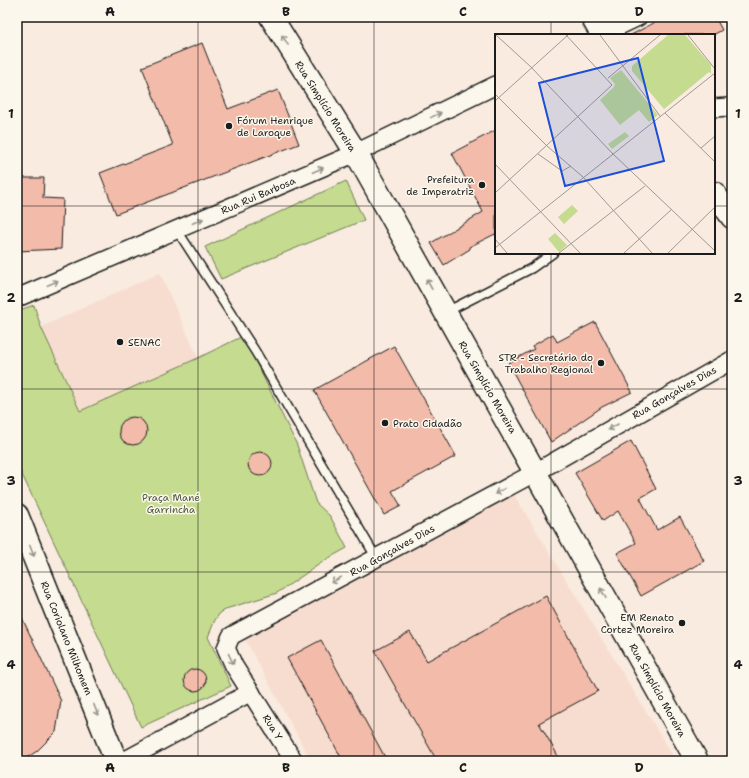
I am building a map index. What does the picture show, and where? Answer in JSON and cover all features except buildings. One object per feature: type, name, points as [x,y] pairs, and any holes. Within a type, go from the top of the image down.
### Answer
[{"type":"main road","name":"Rua Simplício Moreira","points":[[271,17],[356,154],[697,761]]},
{"type":"main road","points":[[715,194],[732,217]]},
{"type":"main road","name":"Rua Coriolano Milhomem","points":[[17,515],[116,761]]},
{"type":"street","points":[[599,30],[638,17]]},
{"type":"street","name":"Rua Rui Barbosa","points":[[17,298],[356,154],[495,85]]},
{"type":"street","points":[[715,108],[728,107],[732,110]]},
{"type":"street","name":"Rua Gonçalves Dias","points":[[251,692],[234,666],[228,652],[227,643],[231,636],[377,559],[536,472],[732,360]]},
{"type":"street","points":[[124,761],[251,692]]},
{"type":"street","name":"Rua Y","points":[[251,692],[294,761]]},
{"type":"lane","points":[[177,230],[255,351],[377,559]]},
{"type":"lane","points":[[445,312],[532,268],[552,254]]},
{"type":"shaded area","name":"SENAC","points":[[160,273],[198,358],[80,412],[41,327]]},
{"type":"shaded area","points":[[512,491],[676,761],[311,761],[244,637]]},
{"type":"green space","points":[[346,181],[364,220],[221,279],[205,247]]},
{"type":"green space","name":"Praça Mané Garrincha","points":[[34,305],[41,327],[80,411],[243,336],[297,445],[316,503],[330,516],[347,548],[327,559],[277,593],[229,608],[220,613],[215,620],[208,637],[231,686],[141,727],[17,464],[17,311]]},
{"type":"place","name":"Fórum Henrique de Laroque","points":[[229,126]]},
{"type":"place","name":"Prefeitura de Imperatriz","points":[[482,185]]},
{"type":"place","name":"SENAC","points":[[120,342]]},
{"type":"place","name":"STR - Secretária do Trabalho Regional","points":[[601,363]]},
{"type":"place","name":"Prato Cidadão","points":[[385,423]]},
{"type":"place","name":"EM Renato Cortez Moreira","points":[[682,623]]}]
